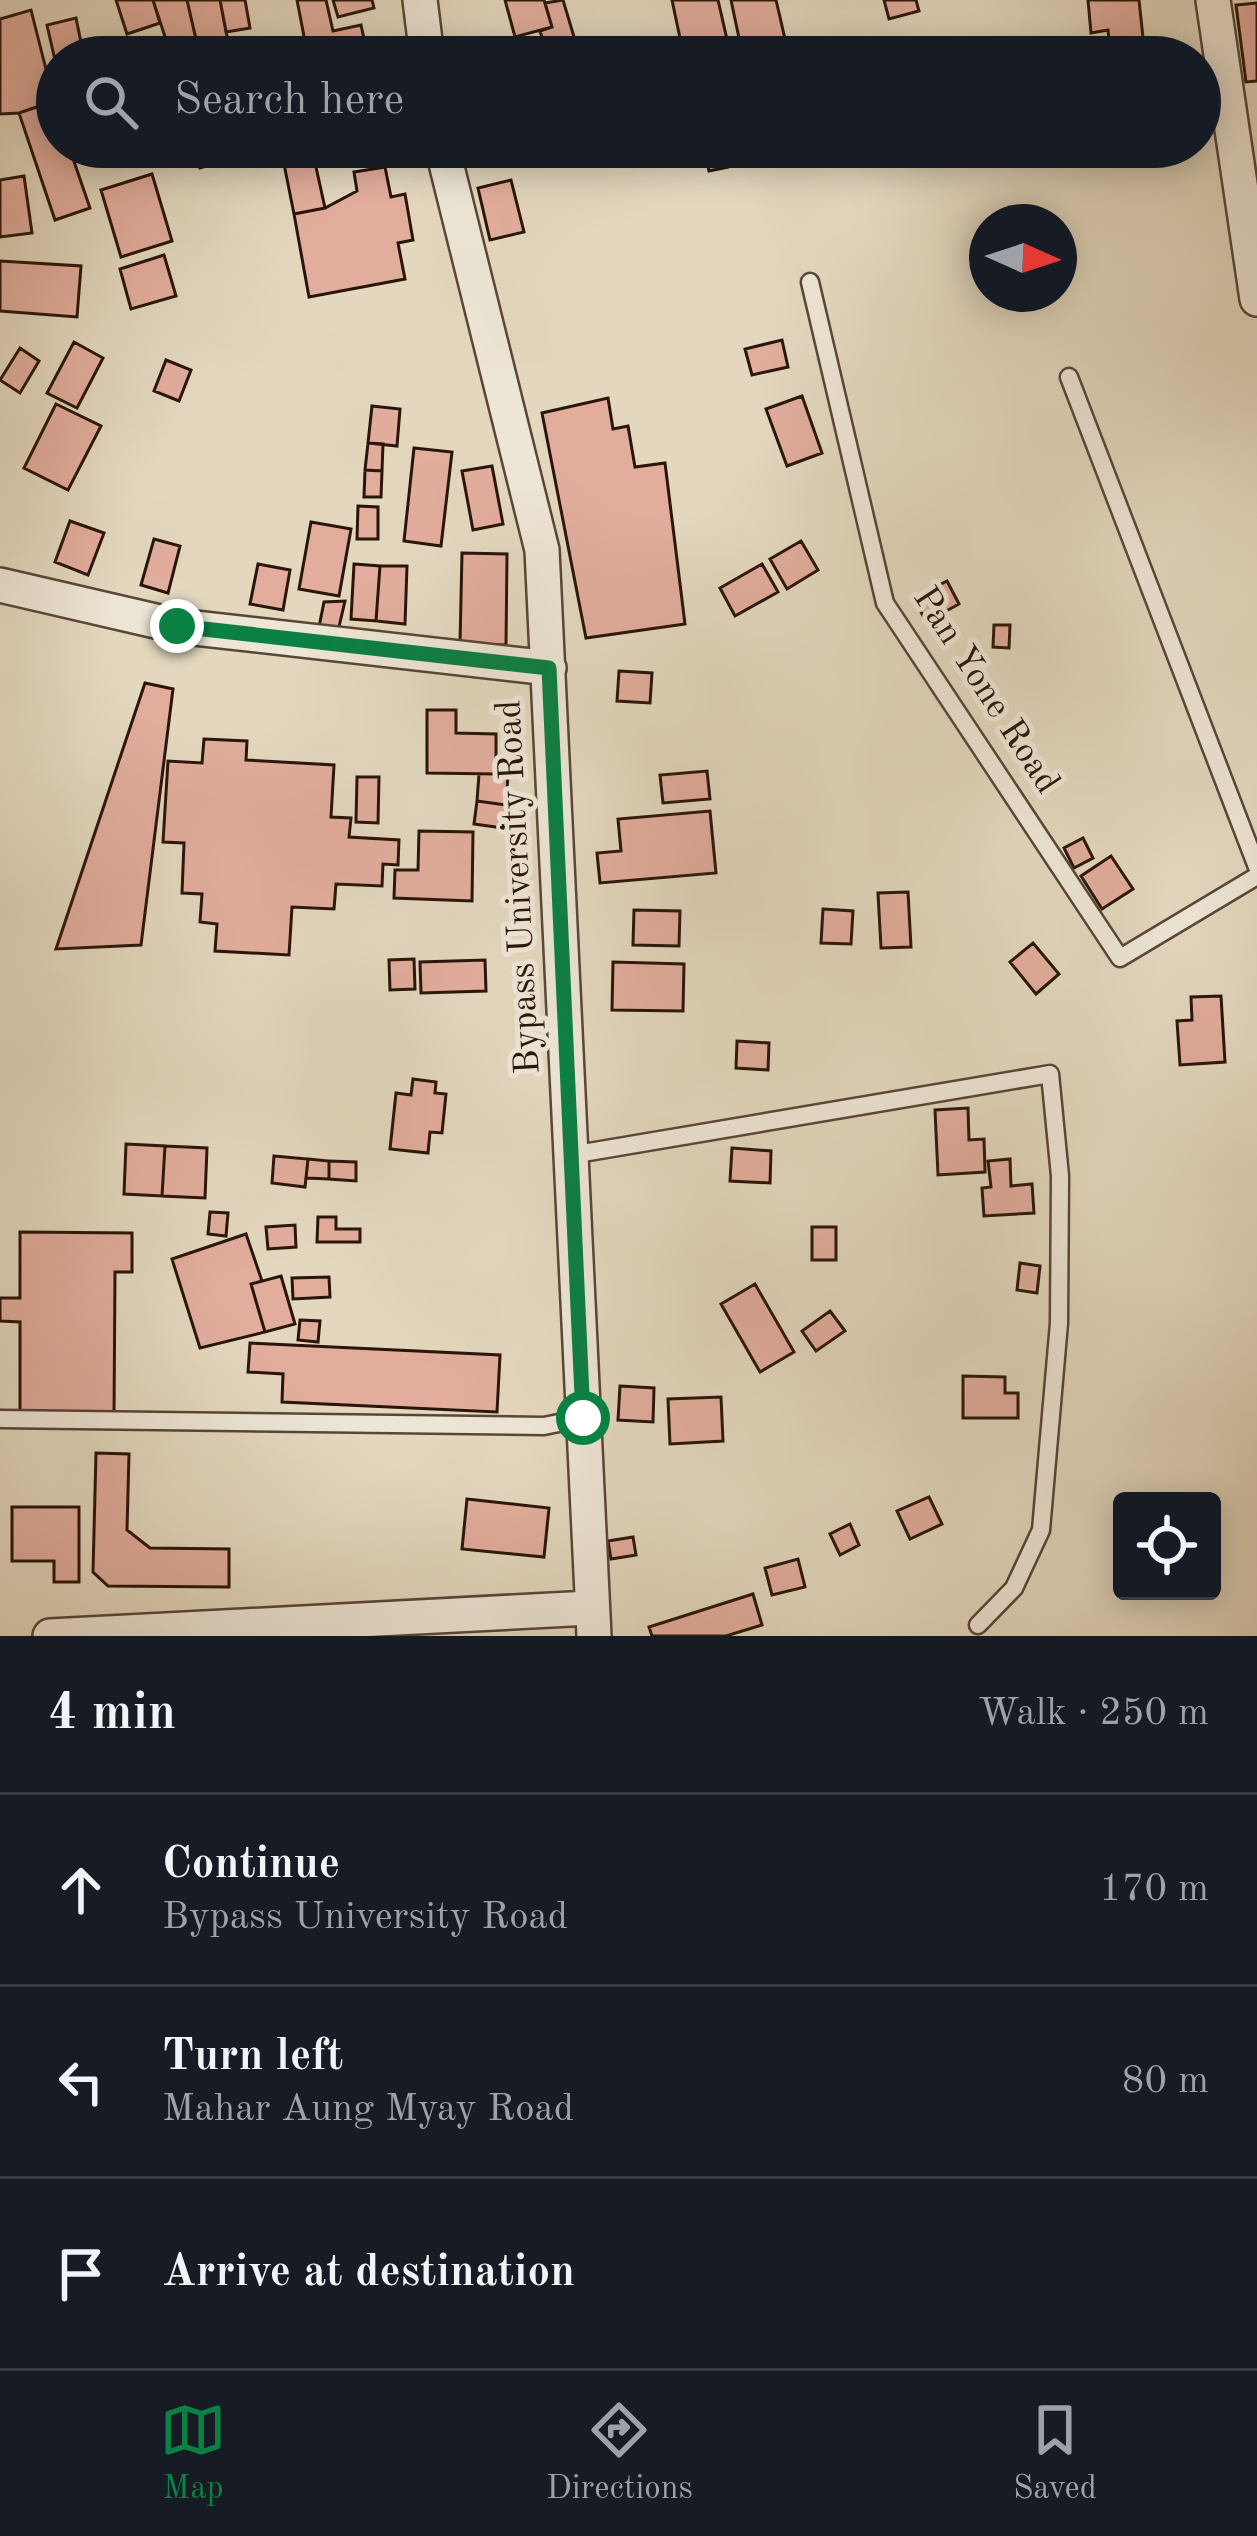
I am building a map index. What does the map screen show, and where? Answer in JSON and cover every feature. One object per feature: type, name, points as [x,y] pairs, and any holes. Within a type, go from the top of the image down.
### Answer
[{"type":"street","points":[[420,0],[424,36]]},
{"type":"street","points":[[1214,0],[1219,36]]},
{"type":"street","points":[[1221,49],[1257,299]]},
{"type":"street","name":"Bypass University Road","points":[[447,168],[542,550],[592,1622]]},
{"type":"street","points":[[0,585],[177,626],[549,668]]},
{"type":"street","points":[[50,1636],[592,1622]]},
{"type":"lane","name":"Pan Yone Road","points":[[810,281],[885,603],[1120,958],[1257,872]]},
{"type":"lane","points":[[1069,377],[1257,872]]},
{"type":"lane","points":[[571,1155],[1050,1074],[1060,1176],[1059,1323],[1041,1529],[1014,1588],[978,1625]]},
{"type":"lane","points":[[0,1419],[544,1426],[583,1418]]},
{"type":"building","points":[[116,0],[153,0],[160,23],[127,34]]},
{"type":"building","points":[[153,0],[187,0],[195,36],[165,36]]},
{"type":"building","points":[[187,0],[220,0],[227,36],[195,36]]},
{"type":"building","points":[[220,0],[245,0],[250,28],[226,32]]},
{"type":"building","points":[[297,0],[326,0],[333,31],[361,25],[363,36],[304,36]]},
{"type":"building","points":[[333,0],[372,0],[374,8],[338,17]]},
{"type":"building","points":[[505,0],[544,0],[552,27],[515,36]]},
{"type":"building","points":[[563,0],[574,36],[542,36],[540,31],[552,27],[545,3]]},
{"type":"building","points":[[672,0],[718,0],[726,36],[680,36]]},
{"type":"building","points":[[731,0],[776,0],[784,36],[739,36]]},
{"type":"building","points":[[884,0],[916,0],[919,11],[889,19]]},
{"type":"building","points":[[1088,0],[1139,0],[1143,36],[1109,36],[1108,30],[1091,33]]},
{"type":"building","points":[[1257,3],[1257,81],[1246,82],[1236,5]]},
{"type":"building","points":[[31,10],[38,36],[36,107],[19,113],[0,114],[0,19]]},
{"type":"building","points":[[76,18],[80,36],[50,36],[47,25]]},
{"type":"building","points":[[36,107],[36,164],[19,113]]},
{"type":"building","points":[[38,168],[76,168],[90,208],[55,220]]},
{"type":"building","points":[[285,168],[316,168],[325,208],[294,214]]},
{"type":"building","points":[[385,168],[391,197],[405,194],[413,240],[398,243],[405,279],[309,297],[294,214],[325,208],[357,191],[354,172]]},
{"type":"building","points":[[152,174],[172,241],[121,257],[101,190]]},
{"type":"building","points":[[24,176],[32,233],[0,237],[0,180]]},
{"type":"building","points":[[511,180],[524,232],[490,240],[478,188]]},
{"type":"building","points":[[164,255],[176,296],[131,309],[120,269]]},
{"type":"building","points":[[0,261],[81,266],[77,317],[0,311]]},
{"type":"building","points":[[782,340],[788,367],[752,375],[745,349]]},
{"type":"building","points":[[74,342],[103,358],[77,408],[47,393]]},
{"type":"building","points":[[20,348],[39,361],[20,393],[0,380]]},
{"type":"building","points":[[166,360],[191,370],[179,401],[154,391]]},
{"type":"building","points":[[802,396],[822,453],[787,466],[766,409]]},
{"type":"building","points":[[608,398],[613,429],[628,426],[635,467],[665,463],[685,624],[586,638],[542,413]]},
{"type":"building","points":[[56,404],[101,426],[68,490],[24,468]]},
{"type":"building","points":[[372,406],[400,409],[397,446],[368,443]]},
{"type":"building","points":[[368,443],[383,444],[382,471],[365,470]]},
{"type":"building","points":[[414,448],[452,452],[441,546],[404,541]]},
{"type":"building","points":[[492,466],[503,524],[473,530],[462,471]]},
{"type":"building","points":[[365,470],[382,471],[381,497],[364,497]]},
{"type":"building","points":[[358,506],[378,507],[378,539],[357,539]]},
{"type":"building","points":[[70,521],[104,533],[88,575],[55,562]]},
{"type":"building","points":[[311,522],[351,529],[339,596],[299,589]]},
{"type":"building","points":[[154,539],[180,546],[168,593],[141,585]]},
{"type":"building","points":[[801,541],[818,570],[787,589],[770,559]]},
{"type":"building","points":[[462,553],[507,554],[506,645],[460,644]]},
{"type":"building","points":[[258,564],[290,570],[283,610],[250,604]]},
{"type":"building","points":[[354,564],[380,566],[376,621],[351,619]]},
{"type":"building","points":[[762,564],[778,592],[735,616],[720,588]]},
{"type":"building","points":[[380,566],[407,566],[405,624],[376,621]]},
{"type":"building","points":[[947,581],[959,604],[926,622],[914,598]]},
{"type":"building","points":[[345,601],[338,631],[319,627],[324,602]]},
{"type":"building","points":[[994,625],[1010,625],[1009,648],[993,647]]},
{"type":"building","points":[[619,671],[652,673],[650,703],[617,701]]},
{"type":"building","points":[[145,683],[173,689],[141,945],[56,949]]},
{"type":"building","points":[[427,710],[456,710],[456,733],[496,734],[496,774],[427,773]]},
{"type":"building","points":[[204,739],[247,741],[246,760],[334,765],[331,817],[351,818],[349,837],[399,840],[398,865],[383,864],[382,886],[336,884],[334,909],[292,907],[289,955],[215,951],[217,924],[200,922],[202,894],[182,893],[184,843],[163,842],[168,761],[202,763]]},
{"type":"building","points":[[707,771],[710,799],[663,803],[660,775]]},
{"type":"building","points":[[479,774],[508,774],[506,805],[477,801]]},
{"type":"building","points":[[357,777],[379,777],[378,823],[356,822]]},
{"type":"building","points":[[477,801],[506,805],[503,828],[474,824]]},
{"type":"building","points":[[710,811],[716,873],[600,883],[597,853],[621,851],[618,819]]},
{"type":"building","points":[[419,831],[473,832],[472,901],[394,898],[395,870],[418,870]]},
{"type":"building","points":[[1083,838],[1093,858],[1074,868],[1064,848]]},
{"type":"building","points":[[1111,856],[1133,889],[1102,909],[1081,876]]},
{"type":"building","points":[[908,892],[911,947],[881,948],[878,893]]},
{"type":"building","points":[[823,909],[853,911],[851,944],[821,943]]},
{"type":"building","points":[[634,910],[680,911],[679,946],[633,945]]},
{"type":"building","points":[[1033,943],[1059,974],[1036,994],[1010,962]]},
{"type":"building","points":[[414,959],[415,989],[390,990],[389,960]]},
{"type":"building","points":[[485,960],[486,991],[421,993],[420,962]]},
{"type":"building","points":[[613,962],[684,964],[683,1011],[612,1010]]},
{"type":"building","points":[[1221,996],[1225,1062],[1180,1065],[1177,1021],[1192,1020],[1191,997]]},
{"type":"building","points":[[737,1041],[769,1043],[768,1070],[736,1068]]},
{"type":"building","points":[[413,1079],[436,1082],[435,1093],[446,1094],[442,1133],[430,1132],[428,1153],[390,1149],[396,1093],[411,1095]]},
{"type":"building","points":[[968,1108],[969,1140],[984,1139],[985,1172],[938,1175],[935,1110]]},
{"type":"building","points":[[126,1144],[165,1146],[162,1196],[124,1194]]},
{"type":"building","points":[[165,1146],[207,1148],[205,1198],[162,1196]]},
{"type":"building","points":[[732,1148],[771,1151],[770,1183],[730,1181]]},
{"type":"building","points":[[274,1156],[308,1159],[305,1187],[272,1183]]},
{"type":"building","points":[[308,1159],[329,1161],[329,1179],[306,1178]]},
{"type":"building","points":[[1010,1159],[1011,1186],[1032,1184],[1034,1213],[984,1216],[982,1188],[991,1187],[988,1161]]},
{"type":"building","points":[[329,1161],[356,1162],[356,1181],[329,1179]]},
{"type":"building","points":[[210,1212],[228,1213],[226,1236],[208,1234]]},
{"type":"building","points":[[318,1217],[336,1217],[336,1229],[360,1229],[360,1242],[317,1242]]},
{"type":"building","points":[[295,1225],[296,1247],[268,1249],[266,1227]]},
{"type":"building","points":[[812,1227],[836,1227],[836,1260],[812,1260]]},
{"type":"building","points":[[20,1232],[132,1233],[132,1272],[115,1272],[114,1417],[20,1417],[20,1322],[0,1321],[0,1298],[20,1298]]},
{"type":"building","points":[[246,1234],[262,1281],[251,1284],[265,1332],[200,1348],[172,1259]]},
{"type":"building","points":[[1020,1263],[1040,1266],[1037,1293],[1017,1290]]},
{"type":"building","points":[[281,1276],[295,1324],[265,1332],[251,1284]]},
{"type":"building","points":[[329,1277],[330,1297],[293,1299],[292,1278]]},
{"type":"building","points":[[755,1284],[794,1352],[760,1372],[721,1304]]},
{"type":"building","points":[[830,1311],[845,1331],[816,1351],[802,1331]]},
{"type":"building","points":[[300,1320],[320,1321],[318,1342],[298,1340]]},
{"type":"building","points":[[250,1343],[500,1355],[497,1412],[282,1402],[283,1374],[248,1372]]},
{"type":"building","points":[[963,1376],[1005,1377],[1005,1393],[1018,1393],[1018,1418],[963,1418]]},
{"type":"building","points":[[620,1386],[654,1388],[653,1422],[618,1420]]},
{"type":"building","points":[[721,1397],[723,1441],[670,1444],[668,1399]]},
{"type":"building","points":[[96,1453],[129,1454],[127,1530],[150,1548],[229,1549],[229,1587],[108,1586],[93,1572]]},
{"type":"building","points":[[929,1497],[942,1524],[910,1539],[897,1511]]},
{"type":"building","points":[[467,1499],[549,1508],[544,1557],[462,1549]]},
{"type":"building","points":[[12,1507],[79,1507],[79,1582],[54,1582],[54,1561],[12,1561]]},
{"type":"building","points":[[850,1524],[859,1545],[840,1555],[830,1534]]},
{"type":"building","points":[[633,1537],[636,1555],[611,1559],[608,1541]]},
{"type":"building","points":[[798,1559],[805,1587],[772,1595],[765,1568]]},
{"type":"building","points":[[753,1594],[762,1625],[726,1636],[652,1636],[649,1627]]},
{"type":"route","points":[[177,626],[549,668],[583,1418]]}]
